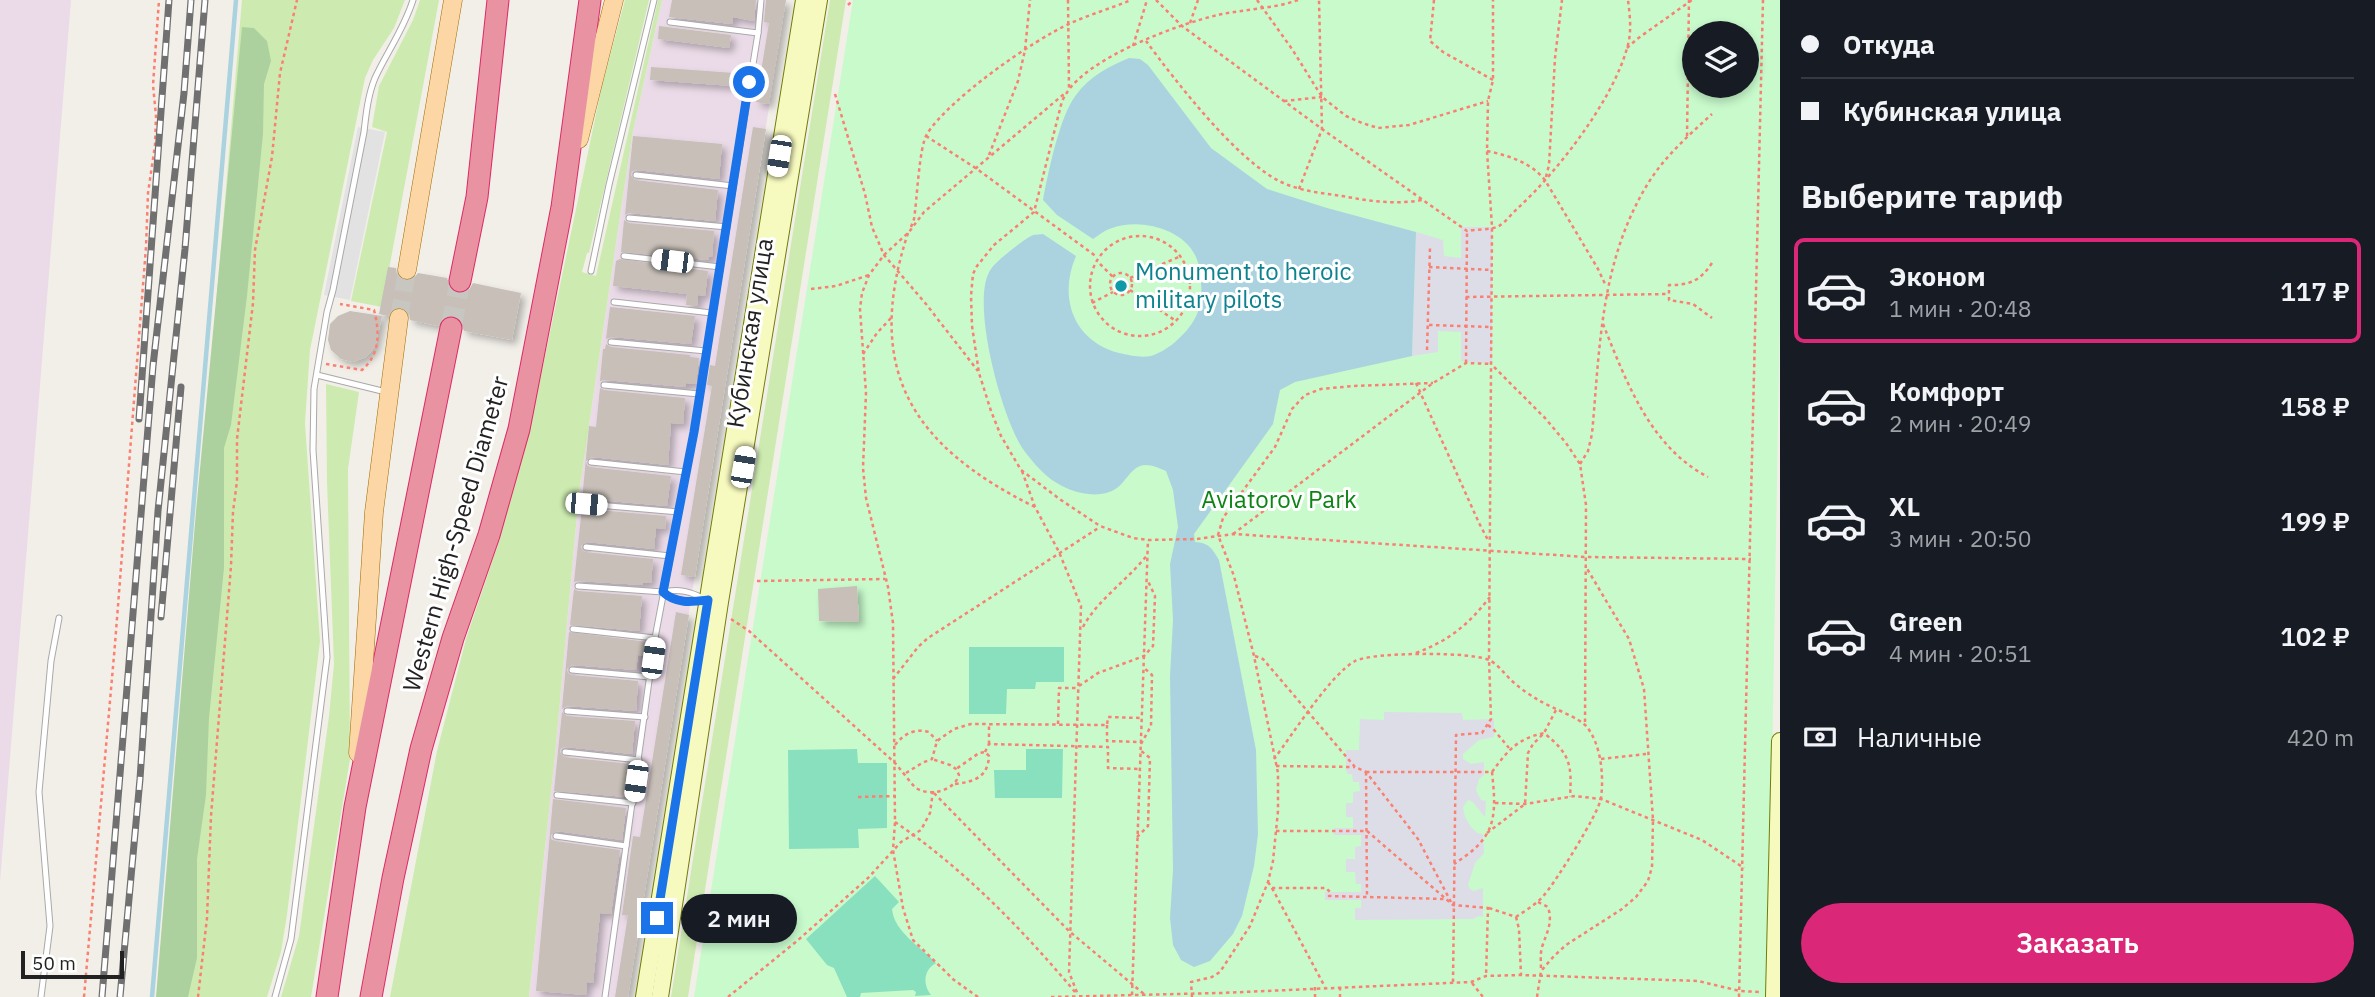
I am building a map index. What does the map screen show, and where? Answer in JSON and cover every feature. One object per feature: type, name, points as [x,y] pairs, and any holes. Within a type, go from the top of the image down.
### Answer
[{"type":"highway","points":[[460,281],[477,197],[498,0]]},
{"type":"highway","name":"Western High-Speed Diameter","points":[[371,997],[421,749],[519,429],[562,207],[590,0]]},
{"type":"highway","name":"Western High-Speed Diameter","points":[[327,997],[355,807],[451,328]]},
{"type":"main road","points":[[407,270],[453,0]]},
{"type":"main road","points":[[562,207],[614,0]]},
{"type":"main road","name":"Кубинская улица","points":[[660,997],[714,601],[804,0]]},
{"type":"main road","name":"Кубинская улица","points":[[644,997],[819,0]]},
{"type":"main road","points":[[355,807],[374,512],[399,318]]},
{"type":"main road","points":[[1768,995],[1780,741]]},
{"type":"lane","points":[[275,997],[291,939],[327,657],[312,424],[318,362],[367,106],[375,79],[400,34],[413,0]]},
{"type":"lane","points":[[591,271],[654,0]]},
{"type":"lane","points":[[605,997],[655,638],[727,227],[761,0]]},
{"type":"lane","points":[[670,22],[758,33]]},
{"type":"lane","points":[[636,175],[733,186]]},
{"type":"lane","points":[[629,218],[727,227]]},
{"type":"lane","points":[[624,256],[720,267]]},
{"type":"lane","points":[[614,302],[712,313]]},
{"type":"lane","points":[[611,342],[706,351]]},
{"type":"lane","points":[[317,375],[389,393]]},
{"type":"lane","points":[[604,385],[699,394]]},
{"type":"lane","points":[[591,462],[686,472]]},
{"type":"lane","points":[[586,504],[679,512]]},
{"type":"lane","points":[[586,547],[670,556]]},
{"type":"lane","points":[[578,586],[663,592],[673,589],[714,601]]},
{"type":"lane","points":[[663,592],[671,599],[688,602],[714,601]]},
{"type":"lane","points":[[40,997],[50,926],[39,792],[51,661],[59,618]]},
{"type":"lane","points":[[573,629],[655,638]]},
{"type":"lane","points":[[572,670],[650,677]]},
{"type":"lane","points":[[567,711],[645,717]]},
{"type":"lane","points":[[565,752],[639,760]]},
{"type":"lane","points":[[557,794],[633,803]]},
{"type":"lane","points":[[556,836],[626,846]]},
{"type":"path","points":[[84,997],[115,644],[148,193],[155,145],[156,107],[153,85],[159,0]]},
{"type":"path","points":[[198,997],[207,918],[213,787],[237,481],[237,439],[254,292],[255,250],[272,157],[280,73],[297,0]]},
{"type":"path","points":[[848,5],[853,0]]},
{"type":"path","points":[[988,158],[1018,81],[1025,50],[1030,0]]},
{"type":"path","points":[[1068,0],[1067,92],[1060,109],[1034,212],[995,245],[977,266],[971,296],[972,326],[985,394],[1001,436],[1021,470],[1035,507],[1059,552],[1081,606],[1069,931],[1069,972],[1079,996]]},
{"type":"path","points":[[1035,507],[961,461],[922,422],[905,395],[896,367],[892,341],[897,271],[914,219],[926,136],[957,102],[1025,50],[1069,24],[1131,0]]},
{"type":"path","points":[[1133,46],[1147,0]]},
{"type":"path","points":[[1156,0],[1182,26],[1467,231],[1497,228],[1561,163],[1587,127],[1617,75],[1628,48],[1628,0]]},
{"type":"path","points":[[1190,23],[1198,0]]},
{"type":"path","points":[[1257,0],[1265,8],[1322,97],[1346,116],[1378,128],[1409,125],[1488,102]]},
{"type":"path","points":[[978,997],[954,980],[913,940],[903,908],[893,850],[893,623],[886,579],[866,498],[863,468],[867,405],[860,309],[862,293],[869,275],[884,255],[909,232],[925,212],[1102,62],[1190,23],[1220,14],[1298,0]]},
{"type":"path","points":[[1299,189],[1322,129],[1319,0]]},
{"type":"path","points":[[1434,0],[1430,41],[1443,52],[1493,80]]},
{"type":"path","points":[[1453,982],[1456,735],[1479,734],[1485,731],[1491,719],[1489,659],[1492,227],[1487,151],[1488,102],[1493,80],[1493,0]]},
{"type":"path","points":[[1545,180],[1549,166],[1555,58],[1562,0]]},
{"type":"path","points":[[1739,997],[1763,0]]},
{"type":"path","points":[[1628,48],[1690,1]]},
{"type":"path","points":[[1687,137],[1690,1]]},
{"type":"path","points":[[1146,41],[1232,143],[1280,181],[1299,189],[1364,200],[1405,203],[1422,200]]},
{"type":"path","points":[[835,94],[873,227],[884,255],[979,373]]},
{"type":"path","points":[[1284,101],[1322,97]]},
{"type":"path","points":[[1580,464],[1588,451],[1592,434],[1602,320],[1622,232],[1648,184],[1687,137],[1712,114]]},
{"type":"path","points":[[926,136],[977,169],[1098,258]]},
{"type":"path","points":[[1487,151],[1509,156],[1535,168],[1545,180],[1598,269],[1607,289]]},
{"type":"path","points":[[1466,363],[1467,231]]},
{"type":"path","points":[[1133,236],[1144,236],[1165,242],[1181,256],[1189,275],[1189,295],[1176,321],[1149,335],[1129,335],[1119,332],[1103,320],[1092,303],[1089,284],[1093,266],[1113,243],[1133,236]]},
{"type":"path","points":[[1427,350],[1430,248]]},
{"type":"path","points":[[1130,278],[1181,256]]},
{"type":"path","points":[[1712,263],[1695,282],[1669,285],[1669,300],[1693,304],[1712,318]]},
{"type":"path","points":[[1100,264],[1112,277]]},
{"type":"path","points":[[1429,267],[1492,270]]},
{"type":"path","points":[[1112,277],[1124,274],[1130,278]]},
{"type":"path","points":[[811,289],[836,286],[869,275]]},
{"type":"path","points":[[1112,277],[1110,285],[1113,292]]},
{"type":"path","points":[[1130,278],[1130,290]]},
{"type":"path","points":[[1092,303],[1113,292],[1124,295],[1130,290]]},
{"type":"path","points":[[1130,290],[1176,321]]},
{"type":"path","points":[[1466,297],[1669,294]]},
{"type":"path","points":[[318,362],[362,370],[373,360],[379,330],[374,310],[330,301]]},
{"type":"path","points":[[863,354],[877,333],[893,317]]},
{"type":"path","points":[[1602,320],[1621,367],[1650,423],[1682,461],[1708,477]]},
{"type":"path","points":[[1428,325],[1492,327]]},
{"type":"path","points":[[1233,534],[1433,383],[1466,363],[1492,364]]},
{"type":"path","points":[[1492,364],[1545,418],[1580,464],[1586,505],[1585,724],[1601,759],[1601,799],[1596,814],[1546,893],[1516,917]]},
{"type":"path","points":[[1416,383],[1491,544]]},
{"type":"path","points":[[1192,995],[1191,982],[1212,977],[1220,972],[1258,911],[1268,882],[1279,811],[1276,766],[1254,656],[1234,576],[1218,536],[1223,518],[1275,447],[1292,409],[1305,395],[1321,389],[1433,383]]},
{"type":"path","points":[[1021,470],[1100,526],[1133,538],[1148,540],[1197,539],[1233,534],[1586,557],[1751,559]]},
{"type":"path","points":[[893,679],[928,638],[1100,526]]},
{"type":"path","points":[[1132,996],[1148,540]]},
{"type":"path","points":[[1082,630],[1088,618],[1148,554]]},
{"type":"path","points":[[1541,974],[1566,945],[1636,897],[1648,881],[1652,867],[1653,820],[1644,689],[1629,639],[1586,566]]},
{"type":"path","points":[[757,581],[886,579]]},
{"type":"path","points":[[1058,724],[1059,688],[1079,687],[1098,673],[1144,656],[1153,646],[1155,596],[1147,579]]},
{"type":"path","points":[[1413,655],[1463,628],[1490,596]]},
{"type":"path","points":[[749,631],[906,773],[913,787],[923,791],[945,790],[955,784],[971,782],[984,774],[990,760],[988,753],[979,752],[956,769]]},
{"type":"path","points":[[1274,760],[1345,667],[1369,656],[1457,655],[1489,659],[1524,691],[1585,724]]},
{"type":"path","points":[[1254,656],[1263,659],[1355,767]]},
{"type":"path","points":[[1140,746],[1151,726],[1152,675],[1143,667]]},
{"type":"path","points":[[1488,832],[1525,804],[1528,753],[1544,733],[1556,710]]},
{"type":"path","points":[[1139,769],[1108,768],[1107,725],[1108,717],[1141,718]]},
{"type":"path","points":[[932,759],[937,741],[954,729],[971,724],[1107,725]]},
{"type":"path","points":[[985,752],[989,744],[989,724]]},
{"type":"path","points":[[1488,725],[1510,749]]},
{"type":"path","points":[[895,745],[907,733],[916,730],[929,732],[937,741]]},
{"type":"path","points":[[1454,864],[1483,840],[1488,832],[1495,803],[1492,772],[1510,749],[1526,737],[1544,733]]},
{"type":"path","points":[[1544,733],[1560,746],[1569,758],[1570,797]]},
{"type":"path","points":[[1107,741],[1140,746],[1150,758],[1148,826],[1137,837]]},
{"type":"path","points":[[989,744],[1108,747]]},
{"type":"path","points":[[1601,759],[1647,754]]},
{"type":"path","points":[[906,773],[932,759],[956,769],[959,775],[955,784]]},
{"type":"path","points":[[1276,766],[1355,767],[1366,772],[1492,772]]},
{"type":"path","points":[[1366,772],[1367,896]]},
{"type":"path","points":[[1366,772],[1418,839],[1453,905]]},
{"type":"path","points":[[933,791],[1069,931],[1145,996]]},
{"type":"path","points":[[728,997],[797,941],[868,878],[893,850],[927,822],[933,791]]},
{"type":"path","points":[[858,797],[895,796]]},
{"type":"path","points":[[1495,803],[1525,804],[1570,797],[1601,799],[1702,840],[1744,868]]},
{"type":"path","points":[[895,822],[914,834],[1016,926],[1079,996]]},
{"type":"path","points":[[1276,831],[1367,831],[1453,905],[1488,908],[1516,917]]},
{"type":"path","points":[[1268,882],[1325,987]]},
{"type":"path","points":[[1272,888],[1326,888],[1329,896],[1444,899]]},
{"type":"path","points":[[1537,997],[1541,949],[1549,930],[1550,914],[1548,907],[1538,902]]},
{"type":"path","points":[[1486,976],[1488,908]]},
{"type":"path","points":[[1516,917],[1521,975]]},
{"type":"path","points":[[1051,997],[1192,995],[1315,987],[1471,982],[1486,976],[1541,974],[1698,981],[1768,995]]},
{"type":"path","points":[[1471,982],[1483,997]]},
{"type":"path","points":[[1340,986],[1340,997]]},
{"type":"path","points":[[1315,987],[1315,997]]},
{"type":"shaded area","points":[[0,0],[71,0],[0,882]]},
{"type":"shaded area","points":[[662,0],[786,0],[628,997],[529,997],[579,493],[632,136]]},
{"type":"shaded area","points":[[358,127],[385,132],[350,300],[324,295]]},
{"type":"shaded area","points":[[1461,227],[1492,227],[1492,364],[1461,361],[1461,332],[1438,331],[1438,352],[1412,356],[1416,232],[1443,240],[1444,256],[1461,258]]},
{"type":"shaded area","points":[[1384,712],[1462,713],[1463,720],[1494,719],[1494,737],[1479,740],[1463,754],[1463,759],[1471,764],[1484,762],[1484,775],[1479,779],[1476,790],[1481,800],[1486,801],[1485,817],[1473,802],[1468,800],[1463,807],[1471,827],[1477,833],[1483,834],[1484,853],[1475,863],[1468,885],[1474,891],[1483,888],[1483,917],[1355,920],[1355,908],[1361,908],[1361,900],[1325,900],[1325,892],[1361,892],[1361,884],[1356,884],[1355,872],[1346,872],[1346,859],[1355,859],[1355,847],[1361,846],[1361,835],[1334,835],[1334,828],[1353,828],[1353,817],[1346,817],[1346,803],[1353,803],[1353,792],[1360,791],[1359,782],[1353,782],[1352,774],[1348,774],[1346,770],[1346,750],[1359,750],[1360,719],[1384,720]]},
{"type":"green space","points":[[242,0],[405,0],[394,28],[373,60],[365,78],[310,350],[305,423],[320,641],[281,952],[267,997],[157,997]]},
{"type":"green space","points":[[420,0],[439,0],[382,307],[351,301],[387,132],[372,127],[379,86],[413,20]]},
{"type":"green space","points":[[625,0],[649,0],[589,253],[582,272],[596,276],[658,0],[662,0],[632,136],[579,493],[529,997],[390,997],[437,751],[466,639],[500,538],[529,432],[602,86]]},
{"type":"green space","points":[[830,0],[846,0],[688,997],[671,997]]},
{"type":"green space","name":"Aviatorov Park","points":[[853,0],[1780,0],[1780,309],[1768,997],[694,997]]},
{"type":"green space","points":[[242,27],[254,28],[267,41],[271,61],[264,84],[263,134],[247,296],[231,425],[224,448],[224,568],[209,718],[206,795],[197,859],[197,958],[188,997],[156,997],[196,511]]},
{"type":"green space","points":[[326,384],[359,392],[348,469],[350,759],[311,997],[281,997],[299,936],[334,664]]},
{"type":"green space","points":[[969,647],[1064,647],[1064,682],[1036,682],[1035,689],[1007,689],[1006,714],[969,714]]},
{"type":"green space","points":[[857,749],[858,763],[887,763],[887,828],[858,829],[859,848],[789,849],[788,750]]},
{"type":"green space","points":[[1026,749],[1063,749],[1062,798],[995,798],[994,770],[1026,770]]},
{"type":"green space","points":[[875,876],[899,902],[892,909],[898,925],[909,939],[936,963],[926,978],[931,995],[915,996],[916,992],[913,990],[861,993],[860,997],[847,997],[834,968],[827,965],[806,939]]},
{"type":"water","points":[[1129,58],[1140,59],[1148,65],[1211,148],[1267,189],[1416,232],[1412,356],[1295,382],[1280,390],[1273,424],[1194,534],[1195,542],[1210,547],[1219,560],[1256,750],[1258,834],[1254,866],[1242,916],[1233,934],[1210,961],[1194,967],[1181,960],[1173,945],[1170,918],[1173,870],[1170,676],[1173,620],[1170,564],[1178,527],[1173,490],[1166,471],[1150,465],[1137,468],[1117,488],[1101,494],[1067,488],[1040,470],[1023,449],[1006,412],[991,359],[984,306],[985,284],[994,265],[1029,237],[1043,234],[1076,256],[1071,271],[1070,302],[1080,328],[1090,339],[1103,347],[1119,353],[1151,356],[1174,343],[1195,318],[1201,300],[1199,267],[1195,255],[1177,236],[1152,226],[1138,224],[1112,228],[1093,239],[1057,215],[1043,200],[1055,145],[1070,104],[1093,77]]},
{"type":"building","points":[[672,0],[756,0],[754,21],[733,17],[732,24],[669,17]]},
{"type":"building","points":[[766,0],[786,0],[769,104],[756,102],[769,23],[764,22]]},
{"type":"building","points":[[659,26],[731,35],[729,48],[658,39]]},
{"type":"building","points":[[651,67],[734,73],[733,86],[650,80]]},
{"type":"building","points":[[753,127],[766,129],[695,577],[681,575],[712,386],[707,385],[710,365],[715,366]]},
{"type":"building","points":[[633,136],[722,144],[719,179],[637,170],[632,171],[631,175],[635,180],[718,190],[715,221],[629,213],[625,215]]},
{"type":"building","points":[[624,220],[629,223],[714,231],[712,257],[709,257],[709,260],[621,252]]},
{"type":"building","points":[[620,259],[708,271],[705,296],[698,295],[697,306],[686,305],[687,294],[613,286],[616,261]]},
{"type":"building","points":[[388,267],[396,268],[397,275],[404,281],[412,280],[418,273],[447,278],[451,290],[458,294],[469,290],[473,283],[521,293],[512,340],[464,331],[460,319],[453,315],[442,319],[438,326],[410,320],[409,313],[401,307],[394,308],[388,316],[379,314]]},
{"type":"building","points":[[610,307],[695,316],[691,344],[612,337],[606,339]]},
{"type":"building","points":[[350,311],[382,316],[375,347],[366,357],[353,362],[341,359],[331,350],[328,340],[330,324],[338,316]]},
{"type":"building","points":[[606,344],[611,347],[699,358],[696,384],[686,383],[686,387],[600,381],[603,349]]},
{"type":"building","points":[[600,388],[685,398],[683,424],[671,423],[668,465],[592,457],[586,461],[590,467],[671,476],[667,506],[586,499],[582,501],[589,426],[596,427]]},
{"type":"building","points":[[582,507],[666,516],[665,529],[656,528],[654,549],[587,542],[581,546],[585,552],[653,559],[651,583],[643,585],[574,582]]},
{"type":"building","points":[[857,586],[859,622],[819,621],[818,589]]},
{"type":"building","points":[[574,589],[642,596],[639,631],[570,625]]},
{"type":"building","points":[[676,612],[689,615],[628,997],[615,997],[628,915],[622,915],[633,836],[640,837]]},
{"type":"building","points":[[569,632],[648,642],[646,656],[638,655],[636,670],[572,665],[567,669],[572,675],[638,681],[636,711],[567,706],[562,709]]},
{"type":"building","points":[[562,712],[567,716],[635,721],[632,754],[566,747],[561,748],[560,752],[564,757],[631,764],[627,797],[554,791]]},
{"type":"building","points":[[553,799],[626,808],[622,840],[557,831],[551,835],[551,839],[555,841],[620,850],[611,914],[600,913],[593,983],[587,982],[586,995],[536,991]]},
{"type":"waterway","points":[[152,997],[236,0]]},
{"type":"tunnel","points":[[399,318],[407,270]]},
{"type":"tunnel","points":[[451,328],[460,281]]},
{"type":"railway","points":[[139,419],[169,0]]},
{"type":"railway","points":[[102,997],[153,366],[184,93],[191,0]]},
{"type":"railway","points":[[120,997],[140,779],[158,511],[185,249],[205,0]]},
{"type":"railway","points":[[161,617],[181,387]]},
{"type":"place","name":"Monument to heroic military pilots","points":[[1121,286]]},
{"type":"route","points":[[657,918],[708,600],[688,602],[671,599],[663,592],[694,432],[749,82]]}]
